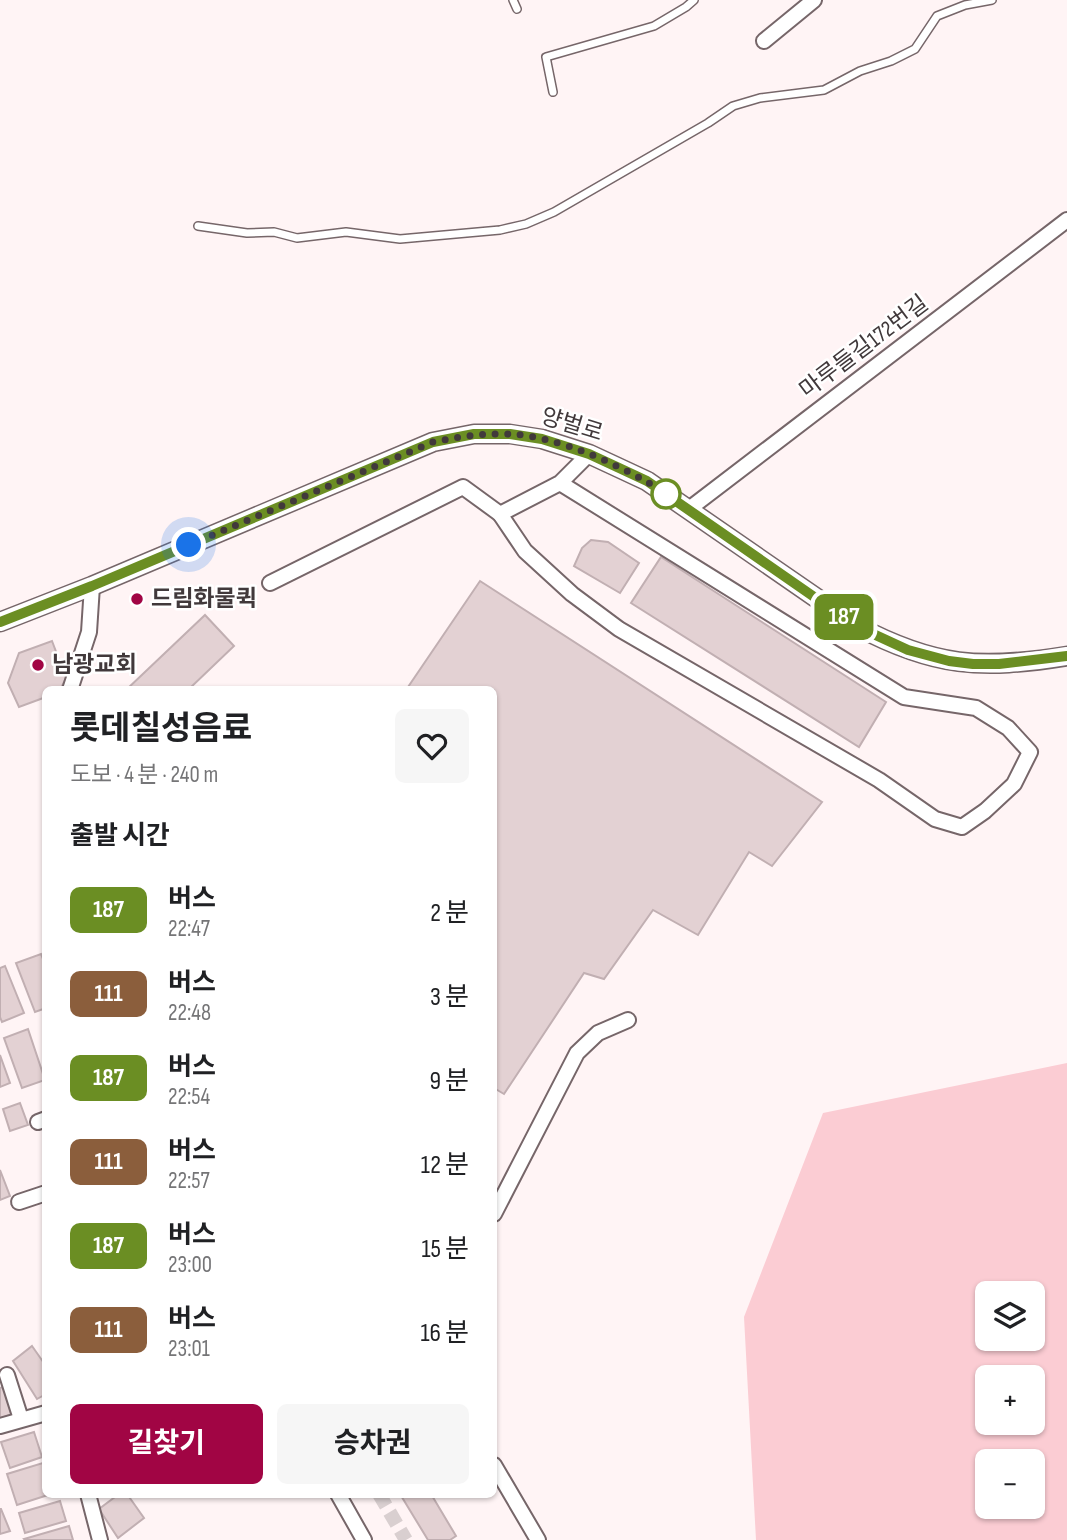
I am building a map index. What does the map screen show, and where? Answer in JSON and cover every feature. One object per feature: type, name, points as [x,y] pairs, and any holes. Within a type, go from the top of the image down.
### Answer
[{"type":"street","points":[[764,41],[814,0]]},
{"type":"street","name":"마루들길172번길","points":[[689,509],[1067,220]]},
{"type":"street","name":"양벌로","points":[[0,622],[433,442],[474,434],[510,434],[542,439],[589,454],[647,481],[856,626],[908,650],[949,661],[973,664],[999,664],[1067,656]]},
{"type":"street","points":[[500,514],[560,483],[589,454]]},
{"type":"street","points":[[270,583],[463,487],[500,514],[525,551],[572,594],[619,629],[878,780],[935,819],[962,827],[985,811],[1014,784],[1030,752],[1008,728],[976,708],[904,697],[560,483]]},
{"type":"street","points":[[71,686],[89,632],[92,586]]},
{"type":"street","points":[[497,1208],[577,1053],[598,1033],[628,1020]]},
{"type":"street","points":[[19,1202],[42,1195]]},
{"type":"street","points":[[6,1375],[20,1419]]},
{"type":"street","points":[[0,1426],[42,1414]]},
{"type":"street","points":[[497,1470],[538,1540]]},
{"type":"street","points":[[89,1498],[100,1540]]},
{"type":"street","points":[[340,1498],[364,1540]]},
{"type":"lane","points":[[513,0],[517,9]]},
{"type":"lane","points":[[553,92],[546,57],[654,26],[694,0]]},
{"type":"lane","points":[[198,226],[247,233],[274,232],[297,237],[346,232],[400,239],[526,225],[554,212],[733,106],[760,98],[824,90],[860,71],[891,61],[915,49],[937,16],[965,5],[992,0]]},
{"type":"shaded area","points":[[1067,1063],[1067,1540],[756,1540],[744,1317],[823,1113]]},
{"type":"building","points":[[591,540],[608,542],[639,563],[620,593],[574,566],[582,548]]},
{"type":"building","points":[[661,557],[886,702],[859,747],[631,603]]},
{"type":"building","points":[[480,581],[822,802],[772,866],[749,852],[698,935],[653,910],[604,979],[584,973],[504,1094],[497,1090],[497,686],[409,686]]},
{"type":"building","points":[[205,615],[234,646],[192,686],[130,686]]},
{"type":"building","name":"남광교회","points":[[52,641],[66,678],[62,686],[42,686],[42,698],[19,707],[8,683],[19,653]]},
{"type":"building","points":[[41,954],[42,1009],[35,1012],[16,963]]},
{"type":"building","points":[[5,966],[24,1013],[2,1022],[0,968]]},
{"type":"building","points":[[28,1029],[42,1071],[42,1081],[22,1088],[4,1038]]},
{"type":"building","points":[[0,1055],[10,1083],[0,1087]]},
{"type":"building","points":[[20,1103],[28,1125],[10,1131],[3,1109]]},
{"type":"building","points":[[0,1170],[10,1196],[0,1200]]},
{"type":"building","points":[[32,1346],[42,1360],[42,1396],[37,1399],[13,1361]]},
{"type":"building","points":[[5,1386],[13,1414],[0,1418],[0,1388]]},
{"type":"building","points":[[34,1432],[42,1457],[10,1468],[1,1442]]},
{"type":"building","points":[[42,1463],[42,1497],[17,1505],[7,1474]]},
{"type":"building","points":[[114,1498],[130,1498],[144,1518],[118,1538],[99,1509]]},
{"type":"building","points":[[402,1498],[433,1498],[456,1536],[450,1540],[428,1540]]},
{"type":"building","points":[[60,1501],[66,1521],[25,1533],[19,1513]]},
{"type":"building","points":[[0,1509],[10,1531],[0,1534]]},
{"type":"building","points":[[69,1526],[73,1540],[24,1539]]},
{"type":"tunnel","points":[[381,1498],[406,1540]]},
{"type":"bus line","name":"187","points":[[0,622],[433,442],[474,434],[510,434],[542,439],[589,454],[647,481],[856,626],[908,650],[949,661],[973,664],[1025,662],[1067,656]]},
{"type":"place","name":"드림화물퀵","points":[[137,599]]},
{"type":"place","name":"남광교회","points":[[38,665]]},
{"type":"route","points":[[189,545],[433,442],[474,434],[510,434],[542,439],[589,454],[647,481],[668,495],[666,494]]}]
